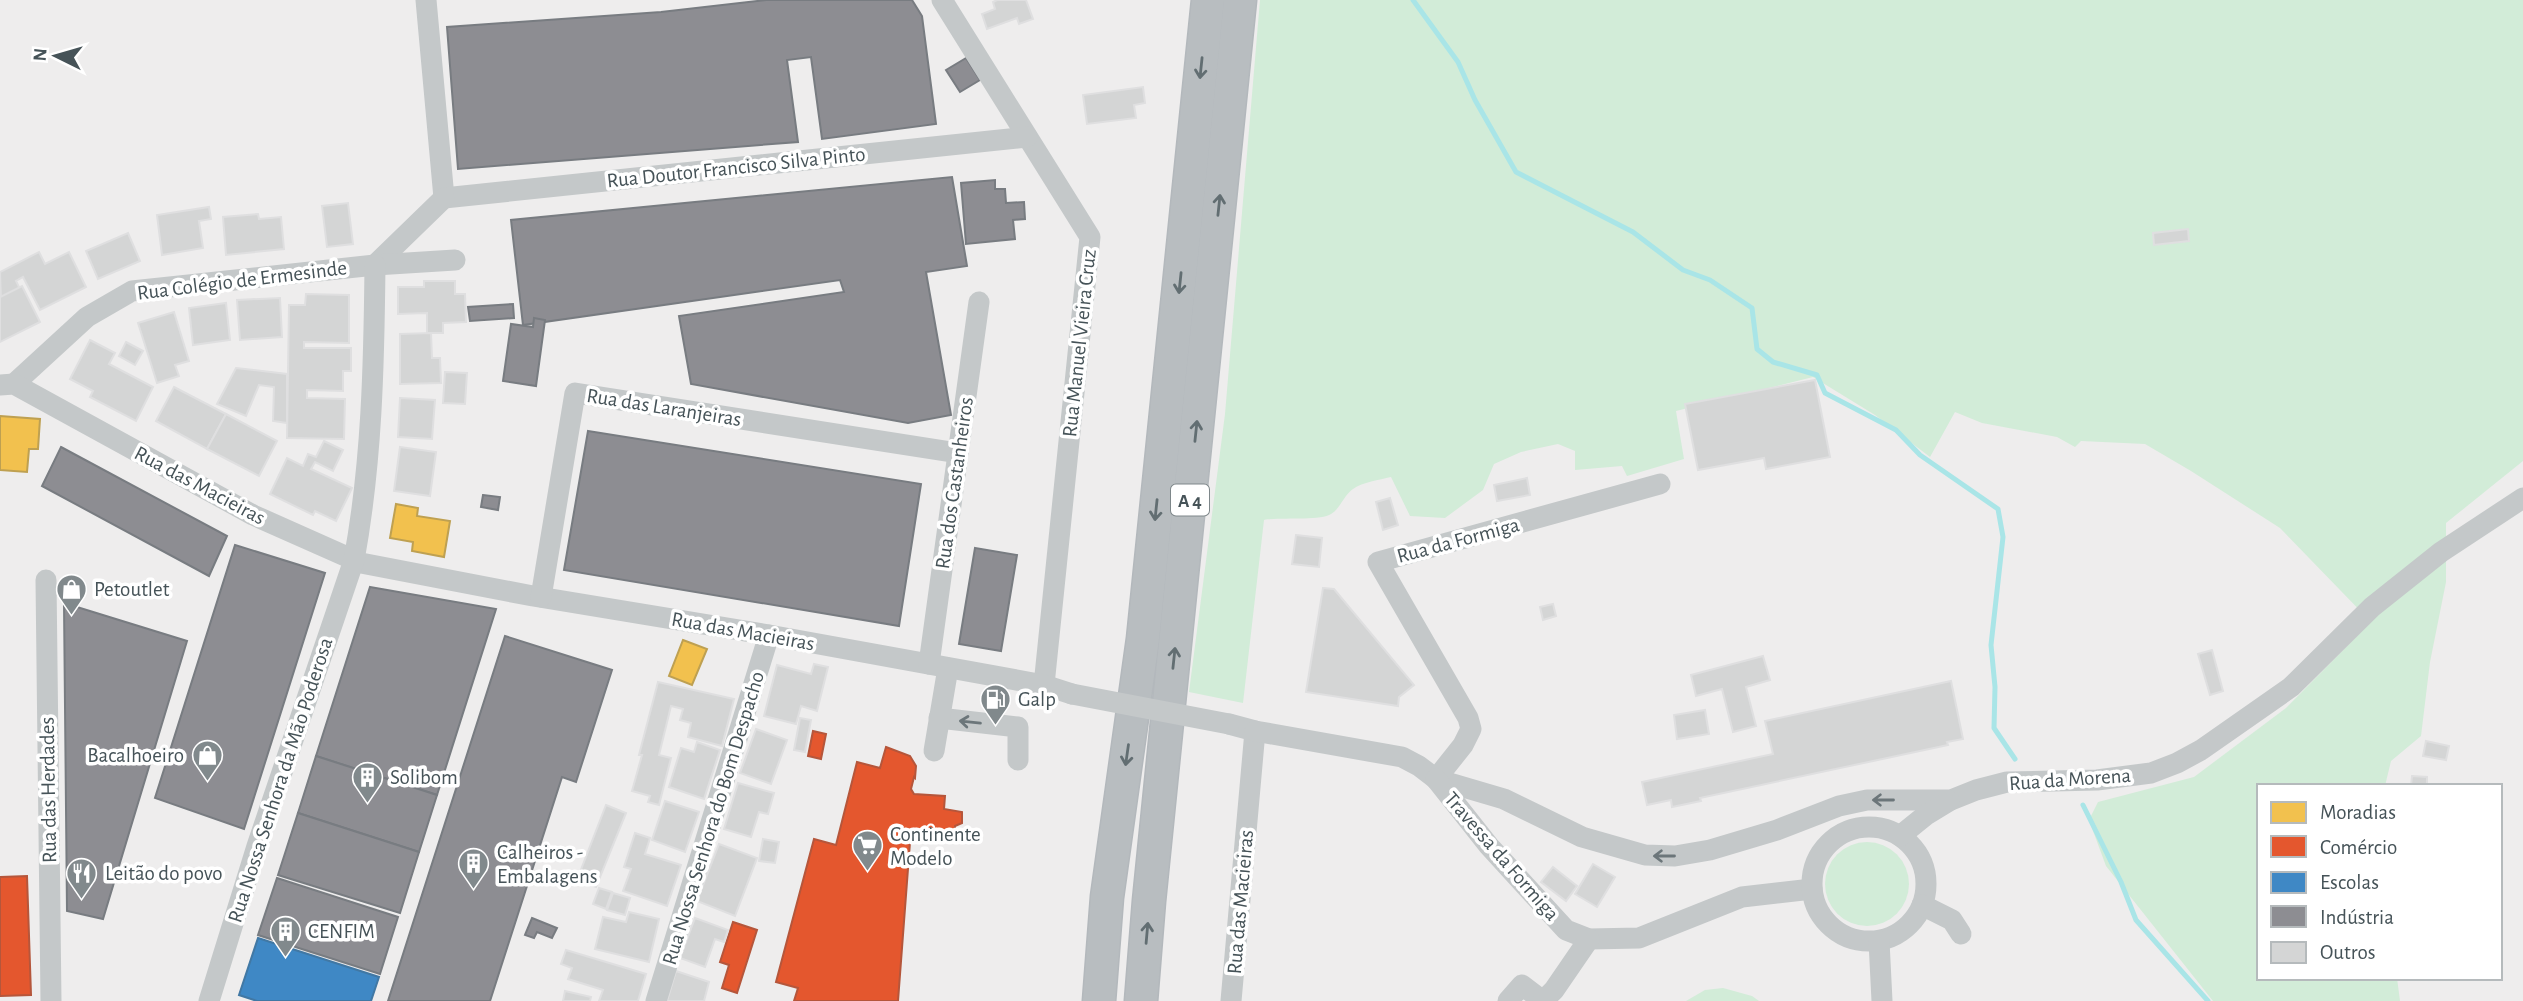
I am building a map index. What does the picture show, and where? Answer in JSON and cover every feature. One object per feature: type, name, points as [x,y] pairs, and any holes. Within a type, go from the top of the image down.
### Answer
[{"type":"highway","name":"A 4","points":[[1099,1001],[1107,897],[1146,612],[1208,0]]},
{"type":"highway","name":"A 4","points":[[1141,1001],[1240,0]]},
{"type":"street","points":[[375,265],[444,198],[426,0]]},
{"type":"street","name":"Rua Manuel Vieira Cruz","points":[[942,0],[1090,237],[1044,685]]},
{"type":"street","name":"Rua Doutor Francisco Silva Pinto","points":[[444,198],[1027,136]]},
{"type":"street","name":"Rua Colégio de Ermesinde","points":[[7,384],[87,317],[132,291],[375,265],[455,260]]},
{"type":"street","name":"Rua Nossa Senhora da Mão Poderosa","points":[[209,1001],[257,846],[354,560],[373,408],[375,265]]},
{"type":"street","name":"Rua dos Castanheiros","points":[[934,751],[939,718],[938,666],[958,453],[979,302]]},
{"type":"street","name":"Rua das Macieiras","points":[[7,384],[253,514],[354,560],[541,597],[1044,685],[1072,694],[1255,731],[1231,1001]]},
{"type":"street","name":"Rua das Laranjeiras","points":[[541,597],[575,393],[958,453]]},
{"type":"street","name":"Rua da Formiga","points":[[1436,779],[1463,746],[1471,729],[1468,718],[1378,562],[1660,484]]},
{"type":"street","name":"Rua da Morena","points":[[1436,779],[1504,799],[1582,837],[1645,855],[1675,856],[1710,850],[1776,830],[1839,806],[1867,800],[1951,800],[2007,782],[2123,778],[2151,773],[2201,750],[2291,687],[2372,607],[2441,552],[2523,498]]},
{"type":"street","name":"Rua das Herdades","points":[[46,580],[51,1001]]},
{"type":"street","name":"Rua Nossa Senhora do Bom Despacho","points":[[656,1001],[769,635]]},
{"type":"street","points":[[939,718],[1018,727],[1018,760]]},
{"type":"street","points":[[1255,731],[1402,757],[1436,779]]},
{"type":"street","name":"Travessa da Formiga","points":[[1436,779],[1489,846],[1566,930],[1589,939],[1639,939],[1742,897],[1812,889]]},
{"type":"street","points":[[1900,836],[1926,815],[1951,800]]},
{"type":"street","points":[[1866,827],[1884,829],[1900,836],[1914,850],[1924,867],[1926,886],[1922,905],[1912,922],[1897,934],[1879,941],[1860,941],[1842,934],[1827,923],[1817,907],[1812,889],[1814,870],[1821,854],[1833,840],[1848,831],[1866,827]]},
{"type":"street","points":[[1922,905],[1952,920],[1961,934]]},
{"type":"street","points":[[1508,1001],[1522,985],[1543,1001],[1554,990],[1589,939]]},
{"type":"street","points":[[1879,941],[1883,1000]]},
{"type":"green space","points":[[1260,0],[2523,0],[2523,461],[2446,523],[2446,582],[2430,662],[2421,736],[2391,761],[2385,784],[2257,784],[2257,980],[2397,980],[2400,1001],[2213,1001],[2106,866],[2089,820],[2098,802],[2194,777],[2286,708],[2371,622],[2280,528],[2145,444],[2081,441],[2075,447],[2057,437],[1982,423],[1955,412],[1930,457],[1875,415],[1813,377],[1676,411],[1684,459],[1627,476],[1622,466],[1575,470],[1575,451],[1558,444],[1521,452],[1494,464],[1483,490],[1445,518],[1410,516],[1391,477],[1371,482],[1353,489],[1334,512],[1326,516],[1264,520],[1243,703],[1189,692],[1225,414]]},
{"type":"green space","points":[[1867,842],[1883,845],[1897,854],[1906,868],[1909,884],[1906,900],[1897,914],[1883,923],[1867,926],[1851,923],[1837,914],[1828,900],[1825,884],[1828,868],[1837,854],[1851,845]]},
{"type":"green space","points":[[1723,988],[1752,996],[1759,1001],[1686,1001],[1705,990]]},
{"type":"building: Moradias","points":[[0,416],[40,419],[38,449],[29,449],[27,472],[0,470]]},
{"type":"building: Moradias","points":[[396,504],[418,508],[417,516],[450,521],[444,557],[412,551],[413,542],[390,538]]},
{"type":"building: Moradias","points":[[683,640],[707,649],[692,685],[669,676]]},
{"type":"building: Comércio","points":[[813,731],[826,734],[821,759],[808,756]]},
{"type":"building: Comércio","points":[[886,747],[910,756],[916,766],[911,789],[914,794],[945,796],[944,809],[962,812],[962,823],[955,826],[955,832],[911,829],[898,1001],[794,1001],[798,988],[776,982],[814,839],[836,845],[857,762],[880,768]]},
{"type":"building: Comércio","points":[[27,876],[31,995],[0,996],[0,877]]},
{"type":"building: Comércio","points":[[733,922],[757,930],[737,993],[722,988],[729,965],[720,962]]},
{"type":"building: Escolas","name":"CENFIM","points":[[258,938],[379,977],[371,1001],[257,1001],[239,995]]},
{"type":"building: Indústria","points":[[766,0],[912,0],[922,16],[936,124],[822,139],[811,57],[787,60],[798,142],[458,169],[447,27],[661,12]]},
{"type":"building: Indústria","points":[[966,58],[980,80],[960,92],[946,70]]},
{"type":"building: Indústria","points":[[952,177],[967,266],[926,272],[951,415],[908,423],[691,384],[679,316],[844,292],[840,280],[523,325],[511,220]]},
{"type":"building: Indústria","points":[[995,180],[995,189],[1005,189],[1006,203],[1024,202],[1025,219],[1013,220],[1015,239],[966,244],[961,183]]},
{"type":"building: Indústria","points":[[513,304],[514,318],[470,321],[468,307]]},
{"type":"building: Indústria","points":[[534,318],[545,320],[536,386],[503,381],[511,324],[533,327]]},
{"type":"building: Indústria","points":[[588,431],[921,484],[899,626],[564,570]]},
{"type":"building: Indústria","points":[[61,447],[227,536],[209,576],[42,486]]},
{"type":"building: Indústria","points":[[483,495],[500,497],[498,510],[481,507]]},
{"type":"building: Indústria","points":[[235,545],[325,573],[244,829],[155,798]]},
{"type":"building: Indústria","points":[[975,548],[1017,555],[1001,651],[959,644]]},
{"type":"building: Indústria","points":[[370,587],[496,609],[437,795],[316,756]]},
{"type":"building: Indústria","points":[[64,603],[187,641],[103,919],[67,911]]},
{"type":"building: Indústria","name":"Calheiros - Embalagens","points":[[505,636],[612,670],[576,782],[562,777],[490,1001],[388,1001]]},
{"type":"building: Indústria","name":"Solibom","points":[[316,756],[437,795],[419,852],[298,813]]},
{"type":"building: Indústria","points":[[298,813],[419,852],[400,913],[278,875]]},
{"type":"building: Indústria","points":[[277,878],[398,917],[380,974],[258,935]]},
{"type":"building: Indústria","points":[[532,918],[557,928],[552,938],[537,932],[534,938],[525,935]]},
{"type":"building: Outros","points":[[1026,0],[1033,19],[1019,24],[1017,18],[987,29],[982,14],[995,9],[993,2]]},
{"type":"building: Outros","points":[[1143,87],[1145,103],[1134,105],[1136,118],[1087,124],[1083,95]]},
{"type":"building: Outros","points":[[348,203],[353,244],[327,247],[322,206]]},
{"type":"building: Outros","points":[[209,207],[211,219],[199,221],[203,248],[162,255],[157,215]]},
{"type":"building: Outros","points":[[258,214],[259,219],[281,217],[284,249],[226,255],[223,217]]},
{"type":"building: Outros","points":[[2188,229],[2189,241],[2154,245],[2153,233]]},
{"type":"building: Outros","points":[[128,233],[140,261],[98,279],[86,251]]},
{"type":"building: Outros","points":[[39,252],[45,264],[69,252],[86,287],[40,310],[23,277],[16,281],[21,291],[1,301],[0,272]]},
{"type":"building: Outros","points":[[424,281],[455,281],[455,294],[465,294],[466,322],[443,323],[443,333],[427,333],[427,313],[398,314],[398,287],[424,287]]},
{"type":"building: Outros","points":[[22,286],[40,322],[0,342],[0,297]]},
{"type":"building: Outros","points":[[306,294],[349,295],[349,343],[304,342],[304,348],[351,348],[351,371],[343,371],[343,391],[307,390],[307,398],[345,399],[344,439],[287,438],[289,305],[305,305]]},
{"type":"building: Outros","points":[[280,298],[282,337],[240,340],[237,300]]},
{"type":"building: Outros","points":[[226,303],[230,340],[193,345],[189,308]]},
{"type":"building: Outros","points":[[174,312],[189,361],[175,365],[179,376],[157,383],[138,323]]},
{"type":"building: Outros","points":[[431,333],[432,358],[440,358],[441,383],[400,384],[400,334]]},
{"type":"building: Outros","points":[[90,340],[115,353],[109,364],[153,387],[136,421],[90,397],[93,391],[70,379]]},
{"type":"building: Outros","points":[[126,342],[143,351],[135,365],[119,356]]},
{"type":"building: Outros","points":[[236,368],[287,374],[287,423],[273,421],[274,387],[259,385],[246,416],[217,404]]},
{"type":"building: Outros","points":[[445,372],[467,373],[465,404],[443,403]]},
{"type":"building: Outros","points":[[1815,380],[1830,457],[1766,469],[1764,458],[1698,470],[1685,404]]},
{"type":"building: Outros","points":[[174,387],[226,414],[207,449],[156,421]]},
{"type":"building: Outros","points":[[400,398],[435,400],[432,439],[398,437]]},
{"type":"building: Outros","points":[[226,414],[277,441],[259,476],[207,449]]},
{"type":"building: Outros","points":[[324,441],[343,450],[333,471],[315,462],[311,469],[352,488],[336,521],[315,511],[313,515],[270,494],[287,458],[303,466],[308,454],[316,457]]},
{"type":"building: Outros","points":[[400,447],[436,452],[430,496],[394,491]]},
{"type":"building: Outros","points":[[1527,478],[1530,495],[1497,501],[1494,485]]},
{"type":"building: Outros","points":[[1390,498],[1398,525],[1383,530],[1376,502]]},
{"type":"building: Outros","points":[[1296,535],[1322,538],[1319,567],[1292,564]]},
{"type":"building: Outros","points":[[1323,588],[1334,589],[1414,685],[1399,697],[1398,706],[1306,692]]},
{"type":"building: Outros","points":[[1553,604],[1556,616],[1543,620],[1540,607]]},
{"type":"building: Outros","points":[[2212,650],[2223,691],[2210,695],[2198,654]]},
{"type":"building: Outros","points":[[1763,656],[1770,680],[1746,687],[1756,726],[1733,732],[1722,689],[1696,696],[1691,675]]},
{"type":"building: Outros","points":[[814,664],[828,667],[817,711],[801,706],[796,724],[764,716],[777,665],[811,674]]},
{"type":"building: Outros","points":[[1951,681],[1963,739],[1947,742],[1948,745],[1700,798],[1701,801],[1672,807],[1671,800],[1647,805],[1642,782],[1773,754],[1765,721]]},
{"type":"building: Outros","points":[[658,682],[734,699],[722,746],[688,737],[691,723],[680,720],[683,709],[671,706],[659,755],[671,758],[659,805],[648,802],[650,796],[632,791]]},
{"type":"building: Outros","points":[[1705,710],[1709,734],[1677,739],[1674,715]]},
{"type":"building: Outros","points":[[800,718],[811,720],[805,752],[794,750]]},
{"type":"building: Outros","points":[[756,729],[787,740],[771,784],[740,773]]},
{"type":"building: Outros","points":[[2426,741],[2449,746],[2446,760],[2423,756]]},
{"type":"building: Outros","points":[[697,742],[720,750],[704,799],[669,787],[681,748],[694,752]]},
{"type":"building: Outros","points":[[2412,776],[2427,777],[2427,784],[2411,784]]},
{"type":"building: Outros","points":[[738,783],[774,793],[768,814],[759,812],[751,837],[724,829]]},
{"type":"building: Outros","points":[[665,801],[699,812],[685,852],[652,840]]},
{"type":"building: Outros","points":[[606,805],[626,813],[596,887],[577,880]]},
{"type":"building: Outros","points":[[635,833],[650,838],[645,854],[681,865],[667,906],[623,891],[631,869],[624,867]]},
{"type":"building: Outros","points":[[763,839],[779,842],[775,863],[759,861]]},
{"type":"building: Outros","points":[[719,844],[757,858],[735,916],[697,901]]},
{"type":"building: Outros","points":[[1593,864],[1615,877],[1597,907],[1575,894]]},
{"type":"building: Outros","points":[[1553,867],[1577,886],[1566,901],[1541,882]]},
{"type":"building: Outros","points":[[599,888],[612,892],[606,909],[593,904]]},
{"type":"building: Outros","points":[[613,893],[630,898],[625,915],[607,910]]},
{"type":"building: Outros","points":[[629,912],[659,919],[649,962],[595,949],[603,917],[626,922]]},
{"type":"building: Outros","points":[[695,918],[728,930],[724,942],[715,939],[705,967],[680,958]]},
{"type":"building: Outros","points":[[566,950],[646,974],[638,1001],[599,1001],[603,990],[568,979],[572,968],[561,964]]},
{"type":"building: Outros","points":[[676,971],[709,982],[704,1001],[667,1001]]},
{"type":"building: Outros","points":[[565,991],[591,997],[590,1001],[563,1001]]},
{"type":"waterway","points":[[1413,0],[1458,62],[1475,100],[1516,172],[1633,232],[1683,270],[1710,280],[1752,308],[1757,349],[1773,362],[1817,375],[1825,393],[1896,430],[1920,455],[1998,509],[2003,537],[1991,645],[1995,687],[1994,728],[2015,759]]},
{"type":"waterway","points":[[2083,805],[2121,882],[2136,920],[2208,1001]]},
{"type":"place","name":"Petoutlet","points":[[71,616]]},
{"type":"place","name":"Galp","points":[[995,726]]},
{"type":"place","name":"Bacalhoeiro","points":[[207,782]]},
{"type":"place","name":"Solibom","points":[[367,804]]},
{"type":"place","name":"Continente Modelo","points":[[867,873]]},
{"type":"place","name":"Calheiros - Embalagens","points":[[474,891]]},
{"type":"place","name":"Leitão do povo","points":[[82,900]]},
{"type":"place","name":"CENFIM","points":[[285,958]]}]
